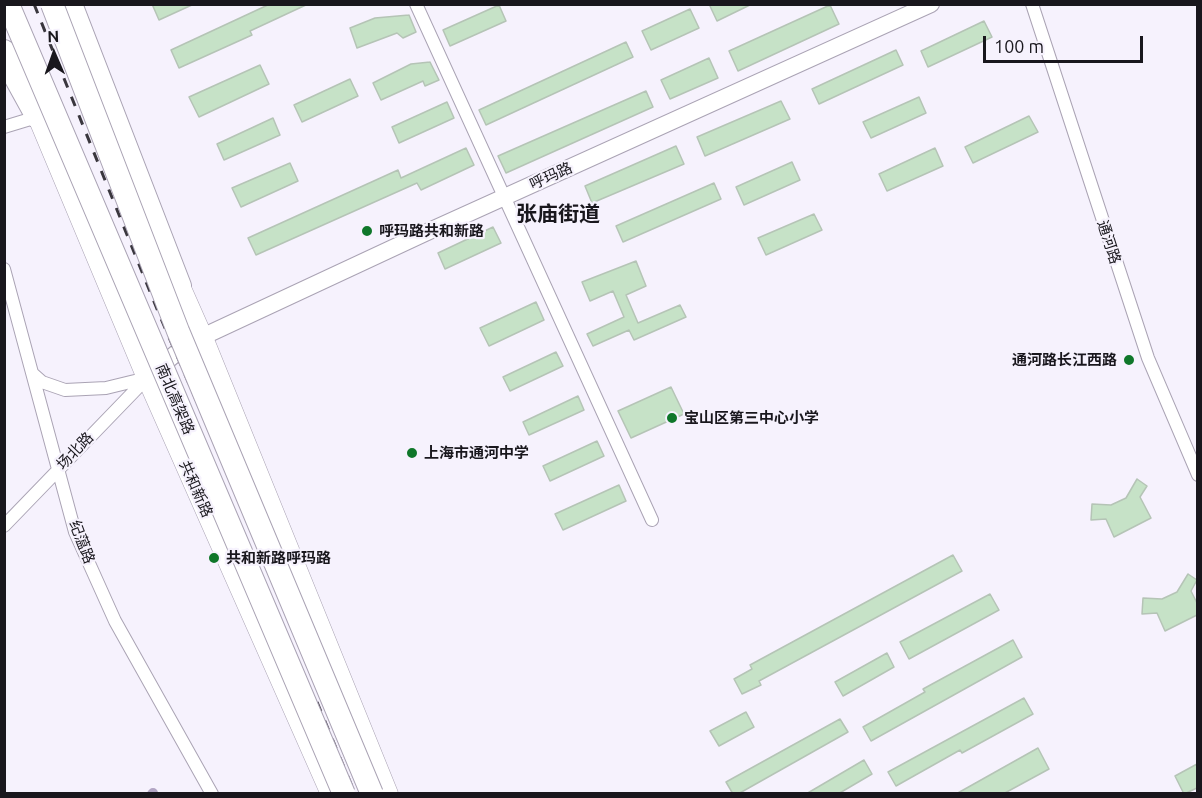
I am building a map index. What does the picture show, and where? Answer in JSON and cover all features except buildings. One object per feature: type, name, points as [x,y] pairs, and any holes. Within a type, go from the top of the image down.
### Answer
[{"type":"highway","name":"南北高架路","points":[[8,4],[344,794]]},
{"type":"highway","name":"南北高架路","points":[[52,4],[178,331],[372,794]]},
{"type":"highway","points":[[71,4],[106,88],[180,286]]},
{"type":"highway","points":[[4,51],[37,117]]},
{"type":"main road","points":[[42,4],[109,180],[143,251],[180,286],[203,338],[388,794]]},
{"type":"main road","name":"共和新路","points":[[4,20],[37,117],[147,378],[331,794]]},
{"type":"main road","points":[[284,539],[302,561],[399,794]]},
{"type":"main road","points":[[228,561],[237,601],[320,794]]},
{"type":"street","points":[[416,4],[652,520]]},
{"type":"street","name":"呼玛路","points":[[147,378],[187,344],[931,4]]},
{"type":"street","name":"通河路","points":[[1032,4],[1148,358],[1197,475]]},
{"type":"street","points":[[4,127],[37,117]]},
{"type":"street","name":"纪蕰路","points":[[4,269],[75,532],[115,621],[212,794]]},
{"type":"street","points":[[33,373],[42,382],[65,390],[106,388],[147,378]]},
{"type":"street","name":"场北路","points":[[4,526],[147,378]]},
{"type":"railway","points":[[34,4],[159,314],[366,794]]},
{"type":"railway","points":[[317,702],[355,794]]},
{"type":"place","name":"呼玛路共和新路","points":[[367,231]]},
{"type":"place","name":"通河路长江西路","points":[[1129,360]]},
{"type":"place","name":"宝山区第三中心小学","points":[[672,418]]},
{"type":"place","name":"上海市通河中学","points":[[412,453]]},
{"type":"place","name":"共和新路呼玛路","points":[[214,558]]},
{"type":"district","name":"张庙街道","points":[[558,214]]}]
